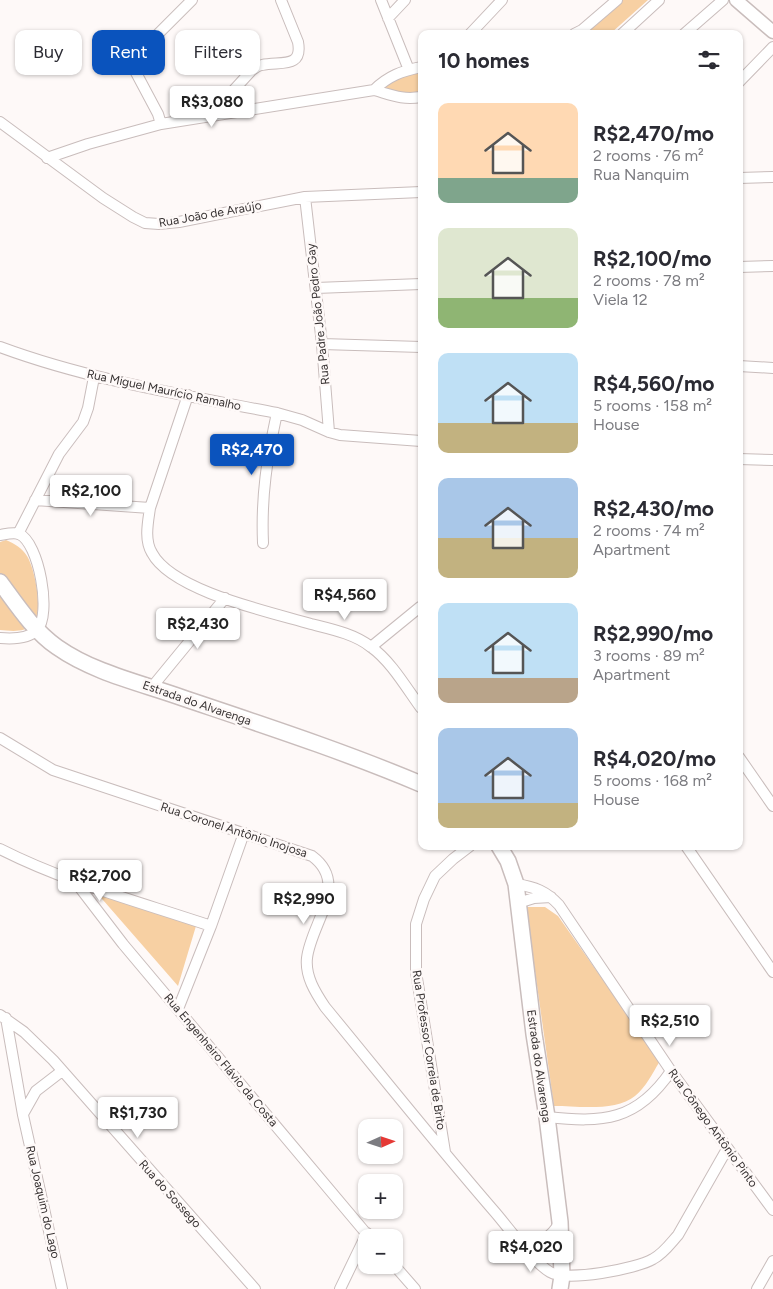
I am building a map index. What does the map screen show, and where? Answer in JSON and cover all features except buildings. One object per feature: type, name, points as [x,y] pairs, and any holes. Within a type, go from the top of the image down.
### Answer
[{"type":"main road","name":"Estrada do Alvarenga","points":[[0,582],[37,630],[56,647],[80,661],[121,678],[330,748],[418,783]]},
{"type":"main road","name":"Estrada do Alvarenga","points":[[501,850],[508,861],[516,884],[534,1034],[547,1117],[560,1222],[561,1283]]},
{"type":"street","points":[[161,124],[158,114],[133,67],[134,58],[192,0]]},
{"type":"street","points":[[210,116],[252,70],[260,65],[291,62],[296,59],[300,48],[281,0]]},
{"type":"street","points":[[380,0],[409,70]]},
{"type":"street","points":[[388,18],[405,0]]},
{"type":"street","points":[[474,30],[502,0]]},
{"type":"street","points":[[582,30],[617,0]]},
{"type":"street","points":[[626,30],[659,0]]},
{"type":"street","points":[[688,30],[722,0]]},
{"type":"street","points":[[736,0],[773,32]]},
{"type":"street","points":[[743,78],[773,47]]},
{"type":"street","points":[[374,90],[384,80],[394,74],[418,68]]},
{"type":"street","points":[[47,158],[88,144],[161,124],[210,116],[374,90],[398,98],[418,98]]},
{"type":"street","name":"Rua João de Araújo","points":[[0,122],[103,198],[133,218],[145,223],[180,222],[305,197],[418,192]]},
{"type":"street","points":[[743,178],[773,177]]},
{"type":"street","name":"Rua Padre João Pedro Gay","points":[[305,197],[322,344],[329,432]]},
{"type":"street","points":[[743,267],[773,266]]},
{"type":"street","points":[[316,288],[418,284]]},
{"type":"street","points":[[322,344],[418,347]]},
{"type":"street","name":"Rua Miguel Maurício Ramalho","points":[[0,347],[32,359],[94,376],[277,413],[302,420],[329,432],[351,436],[418,441]]},
{"type":"street","points":[[743,366],[773,368]]},
{"type":"street","points":[[18,534],[59,454],[83,422],[88,408],[94,376]]},
{"type":"street","points":[[188,395],[150,508],[147,524],[151,552],[159,563],[174,576],[196,588],[334,630],[371,647],[396,674],[418,704]]},
{"type":"street","points":[[262,543],[264,477],[277,413]]},
{"type":"street","points":[[743,459],[773,460]]},
{"type":"street","points":[[35,500],[150,508]]},
{"type":"street","points":[[0,535],[18,534],[24,538],[30,548],[41,580],[43,613],[37,630],[28,635],[13,639],[0,638]]},
{"type":"street","points":[[152,687],[225,598]]},
{"type":"street","points":[[371,647],[418,608]]},
{"type":"street","name":"Rua Coronel Antônio Inojosa","points":[[0,738],[53,770],[312,856],[320,862],[326,872],[330,886],[310,943],[307,958],[308,976],[316,993],[325,1007],[445,1153],[543,1267],[561,1283]]},
{"type":"street","points":[[743,764],[773,806]]},
{"type":"street","points":[[178,1009],[211,926],[244,833]]},
{"type":"street","points":[[0,849],[21,860],[74,880],[211,926]]},
{"type":"street","name":"Rua Professor Correia de Brito","points":[[445,1153],[416,972],[416,924],[424,899],[435,876],[465,850]]},
{"type":"street","points":[[689,850],[773,972]]},
{"type":"street","name":"Rua Engenheiro Flávio da Costa","points":[[74,880],[123,944],[364,1229]]},
{"type":"street","name":"Rua Cônego Antônio Pinto","points":[[516,884],[540,889],[559,905],[671,1071],[773,1210]]},
{"type":"street","points":[[518,903],[534,898],[551,897]]},
{"type":"street","name":"Rua do Sossego","points":[[3,1017],[24,1032],[53,1060],[255,1289]]},
{"type":"street","name":"Rua Joaquim do Lago","points":[[3,1017],[62,1289]]},
{"type":"street","points":[[23,1115],[36,1091],[62,1071]]},
{"type":"street","points":[[547,1117],[581,1121],[625,1113],[639,1106],[654,1093],[671,1071]]},
{"type":"street","points":[[561,1283],[633,1267],[654,1258],[668,1247],[678,1236],[727,1149]]},
{"type":"street","points":[[520,1240],[540,1241],[549,1237],[560,1222]]},
{"type":"street","points":[[340,1289],[358,1255]]},
{"type":"street","points":[[758,1289],[773,1261]]},
{"type":"street","points":[[402,1274],[415,1289]]},
{"type":"shaded area","points":[[622,0],[648,0],[614,30],[586,30]]},
{"type":"shaded area","points":[[418,72],[418,92],[408,94],[383,89],[391,79]]},
{"type":"shaded area","points":[[6,540],[18,546],[25,553],[33,571],[37,591],[38,611],[36,618],[30,627],[22,630],[0,630],[0,542]]},
{"type":"shaded area","points":[[96,892],[196,926],[178,986]]},
{"type":"shaded area","points":[[526,907],[545,907],[558,916],[660,1061],[642,1089],[627,1101],[596,1107],[554,1106]]}]
